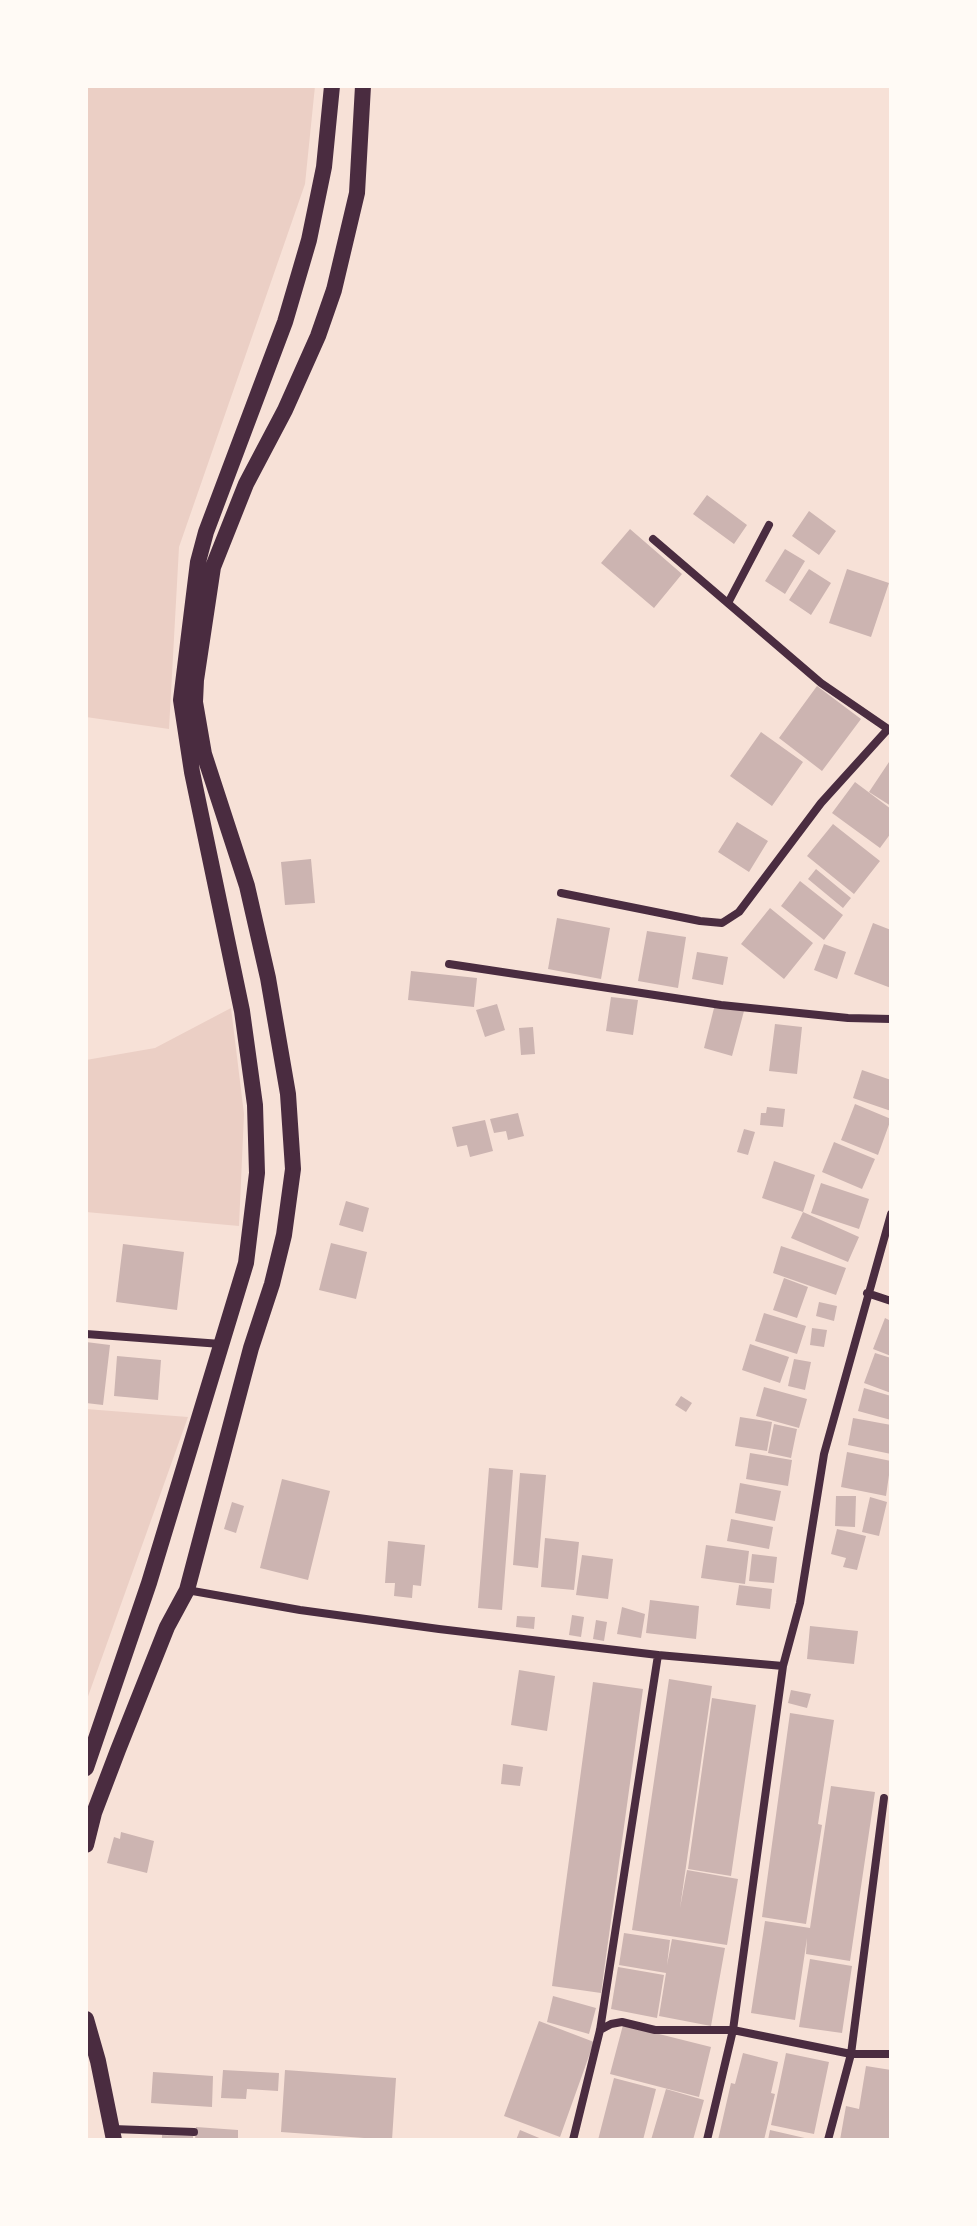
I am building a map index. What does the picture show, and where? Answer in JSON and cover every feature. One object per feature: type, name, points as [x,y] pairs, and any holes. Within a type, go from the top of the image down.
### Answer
[{"type":"main road","points":[[86,1768],[149,1583],[246,1263],[257,1173],[255,1105],[242,1011],[192,772],[188,701],[205,605],[206,532],[285,322],[309,240],[324,167],[332,86]]},
{"type":"main road","points":[[206,564],[285,410],[318,336],[334,290],[357,193],[363,86]]},
{"type":"main road","points":[[86,1845],[94,1813],[118,1750],[167,1627],[187,1590],[251,1348],[272,1284],[284,1235],[293,1169],[288,1094],[268,978],[247,886],[188,701]]},
{"type":"main road","points":[[98,1736],[118,1750]]},
{"type":"main road","points":[[86,2019],[113,2134]]},
{"type":"street","points":[[728,603],[769,525]]},
{"type":"street","points":[[561,893],[722,923],[739,912],[821,803],[889,730],[821,683],[653,539]]},
{"type":"street","points":[[449,964],[721,1005],[848,1018],[891,1019]]},
{"type":"street","points":[[707,2140],[733,2030],[783,1666],[800,1603],[824,1454],[891,1214]]},
{"type":"street","points":[[867,1293],[891,1301]]},
{"type":"street","points":[[86,1334],[221,1344]]},
{"type":"street","points":[[187,1590],[300,1610],[439,1629],[658,1655],[783,1666]]},
{"type":"street","points":[[573,2140],[600,2030],[658,1655]]},
{"type":"street","points":[[828,2140],[851,2054],[884,1798]]},
{"type":"street","points":[[600,2030],[622,2022],[655,2030],[733,2030],[851,2054],[891,2054]]},
{"type":"street","points":[[113,2134],[194,2132]]},
{"type":"shaded area","points":[[86,86],[315,86],[305,184],[179,547],[169,729],[86,717]]},
{"type":"shaded area","points":[[231,1008],[244,1114],[239,1226],[86,1212],[86,1060],[155,1048]]},
{"type":"shaded area","points":[[86,1409],[188,1417],[86,1702]]},
{"type":"building","points":[[707,495],[747,525],[734,544],[693,514]]},
{"type":"building","points":[[809,511],[836,531],[819,555],[792,536]]},
{"type":"building","points":[[630,529],[682,574],[654,608],[601,563]]},
{"type":"building","points":[[785,549],[805,561],[785,594],[765,581]]},
{"type":"building","points":[[809,569],[831,583],[811,615],[789,600]]},
{"type":"building","points":[[847,569],[889,583],[871,637],[829,623]]},
{"type":"building","points":[[817,686],[861,719],[822,771],[779,738]]},
{"type":"building","points":[[761,732],[803,762],[772,806],[730,776]]},
{"type":"building","points":[[891,759],[891,806],[869,792]]},
{"type":"building","points":[[855,782],[891,809],[891,833],[880,848],[832,813]]},
{"type":"building","points":[[737,822],[768,841],[749,872],[718,852]]},
{"type":"building","points":[[833,824],[880,861],[854,894],[807,856]]},
{"type":"building","points":[[311,859],[315,903],[285,905],[281,862]]},
{"type":"building","points":[[816,869],[851,898],[843,908],[808,879]]},
{"type":"building","points":[[800,881],[843,915],[824,940],[781,906]]},
{"type":"building","points":[[770,908],[813,943],[784,979],[741,944]]},
{"type":"building","points":[[557,918],[610,928],[601,979],[548,969]]},
{"type":"building","points":[[873,923],[891,930],[891,988],[854,974]]},
{"type":"building","points":[[647,931],[686,937],[678,988],[638,981]]},
{"type":"building","points":[[824,944],[846,952],[837,979],[814,970]]},
{"type":"building","points":[[697,952],[728,957],[723,985],[692,979]]},
{"type":"building","points":[[411,971],[477,978],[474,1007],[408,1000]]},
{"type":"building","points":[[611,997],[638,1000],[633,1035],[606,1031]]},
{"type":"building","points":[[497,1004],[505,1030],[485,1037],[476,1010]]},
{"type":"building","points":[[715,1004],[744,1011],[732,1056],[704,1048]]},
{"type":"building","points":[[775,1024],[802,1027],[797,1074],[769,1071]]},
{"type":"building","points":[[533,1027],[535,1054],[521,1055],[519,1028]]},
{"type":"building","points":[[862,1070],[891,1080],[891,1111],[853,1098]]},
{"type":"building","points":[[855,1104],[891,1119],[878,1155],[841,1140]]},
{"type":"building","points":[[767,1107],[785,1109],[783,1127],[760,1125],[761,1113],[766,1113]]},
{"type":"building","points":[[518,1113],[524,1136],[508,1140],[506,1131],[494,1133],[490,1119]]},
{"type":"building","points":[[485,1120],[493,1151],[470,1157],[467,1145],[457,1147],[452,1127]]},
{"type":"building","points":[[744,1129],[755,1132],[748,1155],[737,1152]]},
{"type":"building","points":[[834,1142],[875,1159],[862,1189],[822,1172]]},
{"type":"building","points":[[774,1161],[815,1175],[803,1212],[762,1198]]},
{"type":"building","points":[[821,1183],[869,1199],[859,1229],[811,1213]]},
{"type":"building","points":[[346,1201],[369,1208],[363,1232],[339,1225]]},
{"type":"building","points":[[803,1212],[859,1237],[848,1262],[791,1238]]},
{"type":"building","points":[[331,1243],[367,1252],[356,1299],[319,1290]]},
{"type":"building","points":[[123,1244],[184,1252],[177,1310],[116,1302]]},
{"type":"building","points":[[781,1246],[846,1268],[836,1295],[773,1273]]},
{"type":"building","points":[[784,1278],[808,1287],[797,1318],[773,1310]]},
{"type":"building","points":[[819,1302],[837,1306],[834,1321],[816,1316]]},
{"type":"building","points":[[764,1313],[806,1326],[797,1354],[755,1341]]},
{"type":"building","points":[[885,1318],[891,1321],[891,1356],[873,1349]]},
{"type":"building","points":[[812,1328],[827,1330],[824,1347],[810,1345]]},
{"type":"building","points":[[86,1342],[110,1345],[103,1405],[86,1403]]},
{"type":"building","points":[[750,1344],[789,1357],[780,1383],[742,1370]]},
{"type":"building","points":[[875,1353],[891,1358],[891,1393],[864,1383]]},
{"type":"building","points":[[117,1356],[161,1360],[158,1400],[114,1396]]},
{"type":"building","points":[[794,1359],[811,1362],[805,1390],[788,1386]]},
{"type":"building","points":[[764,1387],[807,1399],[799,1428],[756,1416]]},
{"type":"building","points":[[864,1388],[891,1396],[891,1420],[858,1411]]},
{"type":"building","points":[[681,1396],[692,1403],[686,1412],[675,1405]]},
{"type":"building","points":[[740,1417],[772,1422],[767,1451],[735,1446]]},
{"type":"building","points":[[853,1418],[891,1425],[891,1454],[848,1445]]},
{"type":"building","points":[[774,1424],[797,1429],[791,1458],[768,1453]]},
{"type":"building","points":[[847,1452],[891,1461],[886,1496],[841,1487]]},
{"type":"building","points":[[750,1453],[792,1460],[788,1486],[746,1479]]},
{"type":"building","points":[[489,1468],[513,1470],[502,1610],[478,1608]]},
{"type":"building","points":[[520,1473],[546,1475],[538,1568],[513,1565]]},
{"type":"building","points":[[282,1479],[330,1491],[308,1580],[260,1568]]},
{"type":"building","points":[[740,1483],[781,1491],[775,1521],[735,1513]]},
{"type":"building","points":[[836,1496],[856,1496],[855,1527],[835,1526]]},
{"type":"building","points":[[870,1497],[887,1502],[879,1536],[862,1532]]},
{"type":"building","points":[[232,1502],[244,1506],[236,1533],[224,1529]]},
{"type":"building","points":[[731,1519],[773,1527],[769,1549],[727,1541]]},
{"type":"building","points":[[837,1529],[866,1536],[857,1570],[843,1567],[846,1558],[831,1554]]},
{"type":"building","points":[[545,1538],[579,1542],[574,1590],[541,1587]]},
{"type":"building","points":[[388,1541],[425,1545],[421,1586],[413,1585],[412,1598],[394,1596],[395,1583],[385,1583]]},
{"type":"building","points":[[706,1545],[749,1551],[745,1584],[701,1578]]},
{"type":"building","points":[[752,1554],[777,1557],[774,1583],[749,1581]]},
{"type":"building","points":[[582,1555],[613,1559],[608,1599],[576,1595]]},
{"type":"building","points":[[739,1585],[772,1589],[770,1609],[736,1605]]},
{"type":"building","points":[[650,1600],[699,1606],[696,1639],[646,1633]]},
{"type":"building","points":[[622,1607],[645,1614],[641,1638],[617,1634]]},
{"type":"building","points":[[572,1615],[584,1617],[581,1637],[569,1635]]},
{"type":"building","points":[[517,1616],[535,1617],[534,1629],[516,1627]]},
{"type":"building","points":[[596,1620],[607,1622],[604,1641],[593,1639]]},
{"type":"building","points":[[810,1626],[858,1631],[854,1664],[807,1659]]},
{"type":"building","points":[[519,1670],[555,1676],[547,1731],[511,1725]]},
{"type":"building","points":[[669,1679],[712,1686],[680,1908],[687,1870],[738,1879],[727,1945],[632,1930]]},
{"type":"building","points":[[593,1682],[643,1689],[601,1993],[552,1986]]},
{"type":"building","points":[[791,1690],[811,1694],[807,1708],[788,1703]]},
{"type":"building","points":[[712,1698],[756,1705],[731,1876],[688,1869]]},
{"type":"building","points":[[790,1713],[834,1720],[806,1924],[762,1917]]},
{"type":"building","points":[[503,1764],[523,1767],[520,1786],[501,1784]]},
{"type":"building","points":[[831,1786],[875,1792],[850,1961],[806,1954],[807,1938],[795,2020],[751,2013],[765,1921],[810,1928]]},
{"type":"building","points":[[121,1832],[154,1841],[147,1873],[107,1863],[114,1837],[120,1839]]},
{"type":"building","points":[[624,1933],[670,1940],[667,1965],[672,1939],[725,1948],[711,2026],[659,2016],[666,1973],[619,1965]]},
{"type":"building","points":[[810,1959],[852,1966],[842,2033],[799,2027]]},
{"type":"building","points":[[618,1967],[664,1975],[657,2018],[611,2009]]},
{"type":"building","points":[[553,1996],[596,2008],[589,2034],[547,2022]]},
{"type":"building","points":[[539,2021],[594,2042],[560,2137],[504,2116]]},
{"type":"building","points":[[623,2025],[711,2047],[699,2097],[610,2074]]},
{"type":"building","points":[[743,2053],[778,2062],[771,2093],[775,2094],[764,2140],[718,2140],[731,2083],[735,2084]]},
{"type":"building","points":[[786,2053],[829,2062],[814,2134],[771,2125]]},
{"type":"building","points":[[866,2066],[891,2070],[891,2140],[840,2140],[846,2106],[859,2109]]},
{"type":"building","points":[[223,2070],[279,2073],[278,2091],[247,2089],[246,2099],[221,2098]]},
{"type":"building","points":[[285,2070],[396,2078],[392,2140],[281,2132]]},
{"type":"building","points":[[153,2072],[213,2076],[212,2107],[151,2103]]},
{"type":"building","points":[[614,2078],[656,2089],[643,2140],[598,2140]]},
{"type":"building","points":[[666,2089],[704,2100],[693,2140],[651,2140]]},
{"type":"building","points":[[196,2127],[238,2130],[238,2140],[195,2140]]},
{"type":"building","points":[[520,2130],[544,2140],[516,2140]]},
{"type":"building","points":[[770,2130],[809,2139],[768,2140]]},
{"type":"building","points":[[162,2135],[193,2136],[193,2140],[162,2140]]}]
